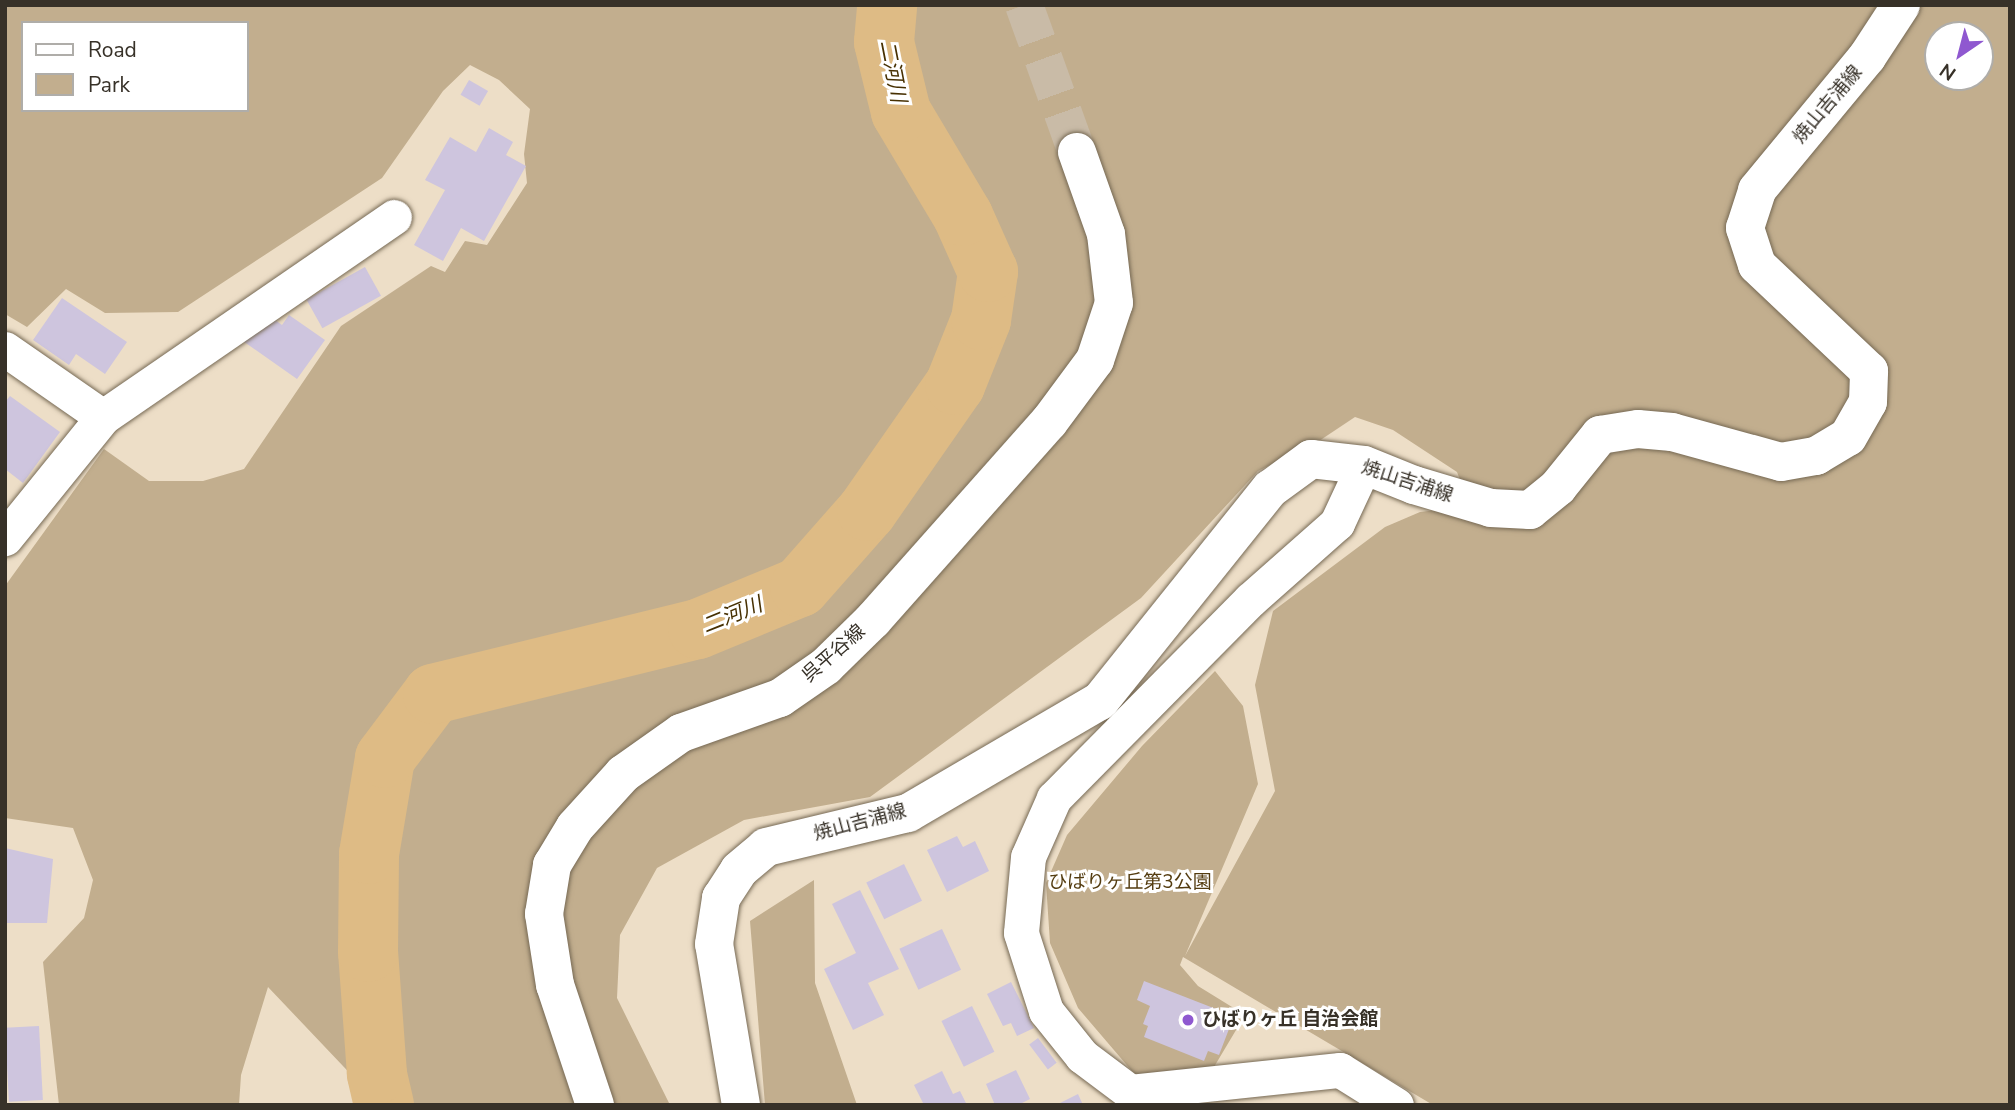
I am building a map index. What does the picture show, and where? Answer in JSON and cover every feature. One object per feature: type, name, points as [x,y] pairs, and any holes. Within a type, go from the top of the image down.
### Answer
[{"type":"main road","name":"焼山吉浦線","points":[[741,1105],[714,944],[720,898],[739,870],[766,847],[908,813],[1100,701],[1270,489],[1311,458],[1364,465],[1415,485],[1491,508],[1530,510],[1558,487],[1600,435],[1638,429],[1672,432],[1781,463],[1816,456],[1847,436],[1868,402],[1869,372],[1757,265],[1745,228],[1758,190],[1867,57],[1901,5]]},
{"type":"main road","name":"呉平谷線","points":[[595,1105],[555,985],[544,914],[552,865],[575,827],[623,774],[681,733],[780,698],[826,666],[873,620],[1049,422],[1095,360],[1114,303],[1106,234],[1077,152]]},
{"type":"street","points":[[5,538],[103,417],[394,217]]},
{"type":"street","points":[[5,349],[103,417]]},
{"type":"street","points":[[1364,465],[1337,523],[1250,600],[1054,797],[1028,857],[1021,933],[1046,1011],[1082,1056],[1130,1099],[1340,1070],[1396,1105]]},
{"type":"green space","name":"ひばりヶ丘第3公園","points":[[5,5],[2010,5],[2010,1105],[1433,1105],[1183,957],[1180,965],[1198,986],[1245,1015],[1211,1072],[1137,1077],[1078,1008],[1050,943],[1046,883],[1067,835],[1142,746],[1215,671],[1243,706],[1258,784],[1185,956],[1275,791],[1255,685],[1273,611],[1385,527],[1420,512],[1470,506],[1457,472],[1393,430],[1355,417],[1319,441],[1258,471],[1141,598],[870,797],[744,820],[657,868],[620,935],[617,998],[670,1105],[380,1105],[268,987],[241,1075],[239,1105],[59,1105],[43,962],[84,918],[93,880],[73,828],[5,818],[5,586],[104,449],[149,481],[203,481],[244,469],[341,326],[431,266],[445,272],[465,241],[487,245],[527,183],[524,154],[530,109],[499,80],[470,65],[443,91],[382,178],[178,312],[105,313],[66,289],[27,327],[5,314]]},
{"type":"green space","points":[[814,880],[815,983],[857,1105],[765,1105],[750,921]]},
{"type":"building","points":[[469,80],[488,91],[480,106],[460,95]]},
{"type":"building","points":[[489,128],[513,142],[506,155],[526,166],[484,241],[461,228],[443,261],[414,245],[445,190],[425,180],[450,137],[476,152]]},
{"type":"building","points":[[365,267],[381,296],[322,328],[306,299]]},
{"type":"building","points":[[62,298],[127,342],[105,374],[76,354],[69,365],[33,340]]},
{"type":"building","points":[[289,315],[325,340],[297,379],[240,339],[252,321],[263,329],[271,317],[282,325]]},
{"type":"building","points":[[10,396],[60,432],[23,483],[5,469],[5,402]]},
{"type":"building","points":[[957,836],[963,847],[975,841],[989,871],[947,892],[927,850]]},
{"type":"building","points":[[5,848],[53,859],[47,923],[5,923]]},
{"type":"building","points":[[904,864],[922,901],[884,919],[866,882]]},
{"type":"building","points":[[860,890],[899,969],[868,983],[884,1015],[853,1030],[824,969],[856,953],[832,904]]},
{"type":"building","points":[[942,929],[961,970],[918,990],[899,949]]},
{"type":"building","name":"ひばりヶ丘 自治会館","points":[[1144,981],[1234,1016],[1219,1055],[1208,1051],[1204,1061],[1144,1037],[1148,1026],[1143,1024],[1150,1006],[1137,1000]]},
{"type":"building","points":[[1011,982],[1034,1028],[1017,1036],[1011,1023],[1003,1026],[987,994]]},
{"type":"building","points":[[972,1006],[994,1052],[964,1067],[941,1021]]},
{"type":"building","points":[[39,1026],[43,1100],[9,1102],[5,1028]]},
{"type":"building","points":[[1038,1038],[1057,1063],[1048,1069],[1029,1045]]},
{"type":"building","points":[[1016,1070],[1030,1099],[1018,1105],[995,1105],[986,1084]]},
{"type":"building","points":[[942,1071],[953,1094],[960,1091],[967,1105],[924,1105],[914,1085]]},
{"type":"building","points":[[1078,1094],[1083,1105],[1056,1105]]},
{"type":"waterway","name":"二河川","points":[[384,1105],[377,1074],[368,952],[369,854],[385,758],[433,694],[698,629],[800,587],[867,511],[955,385],[981,320],[988,272],[963,216],[901,112],[884,42],[887,5]]},
{"type":"tunnel","points":[[1024,5],[1077,152]]},
{"type":"place","name":"ひばりヶ丘 自治会館","points":[[1188,1020]]}]
